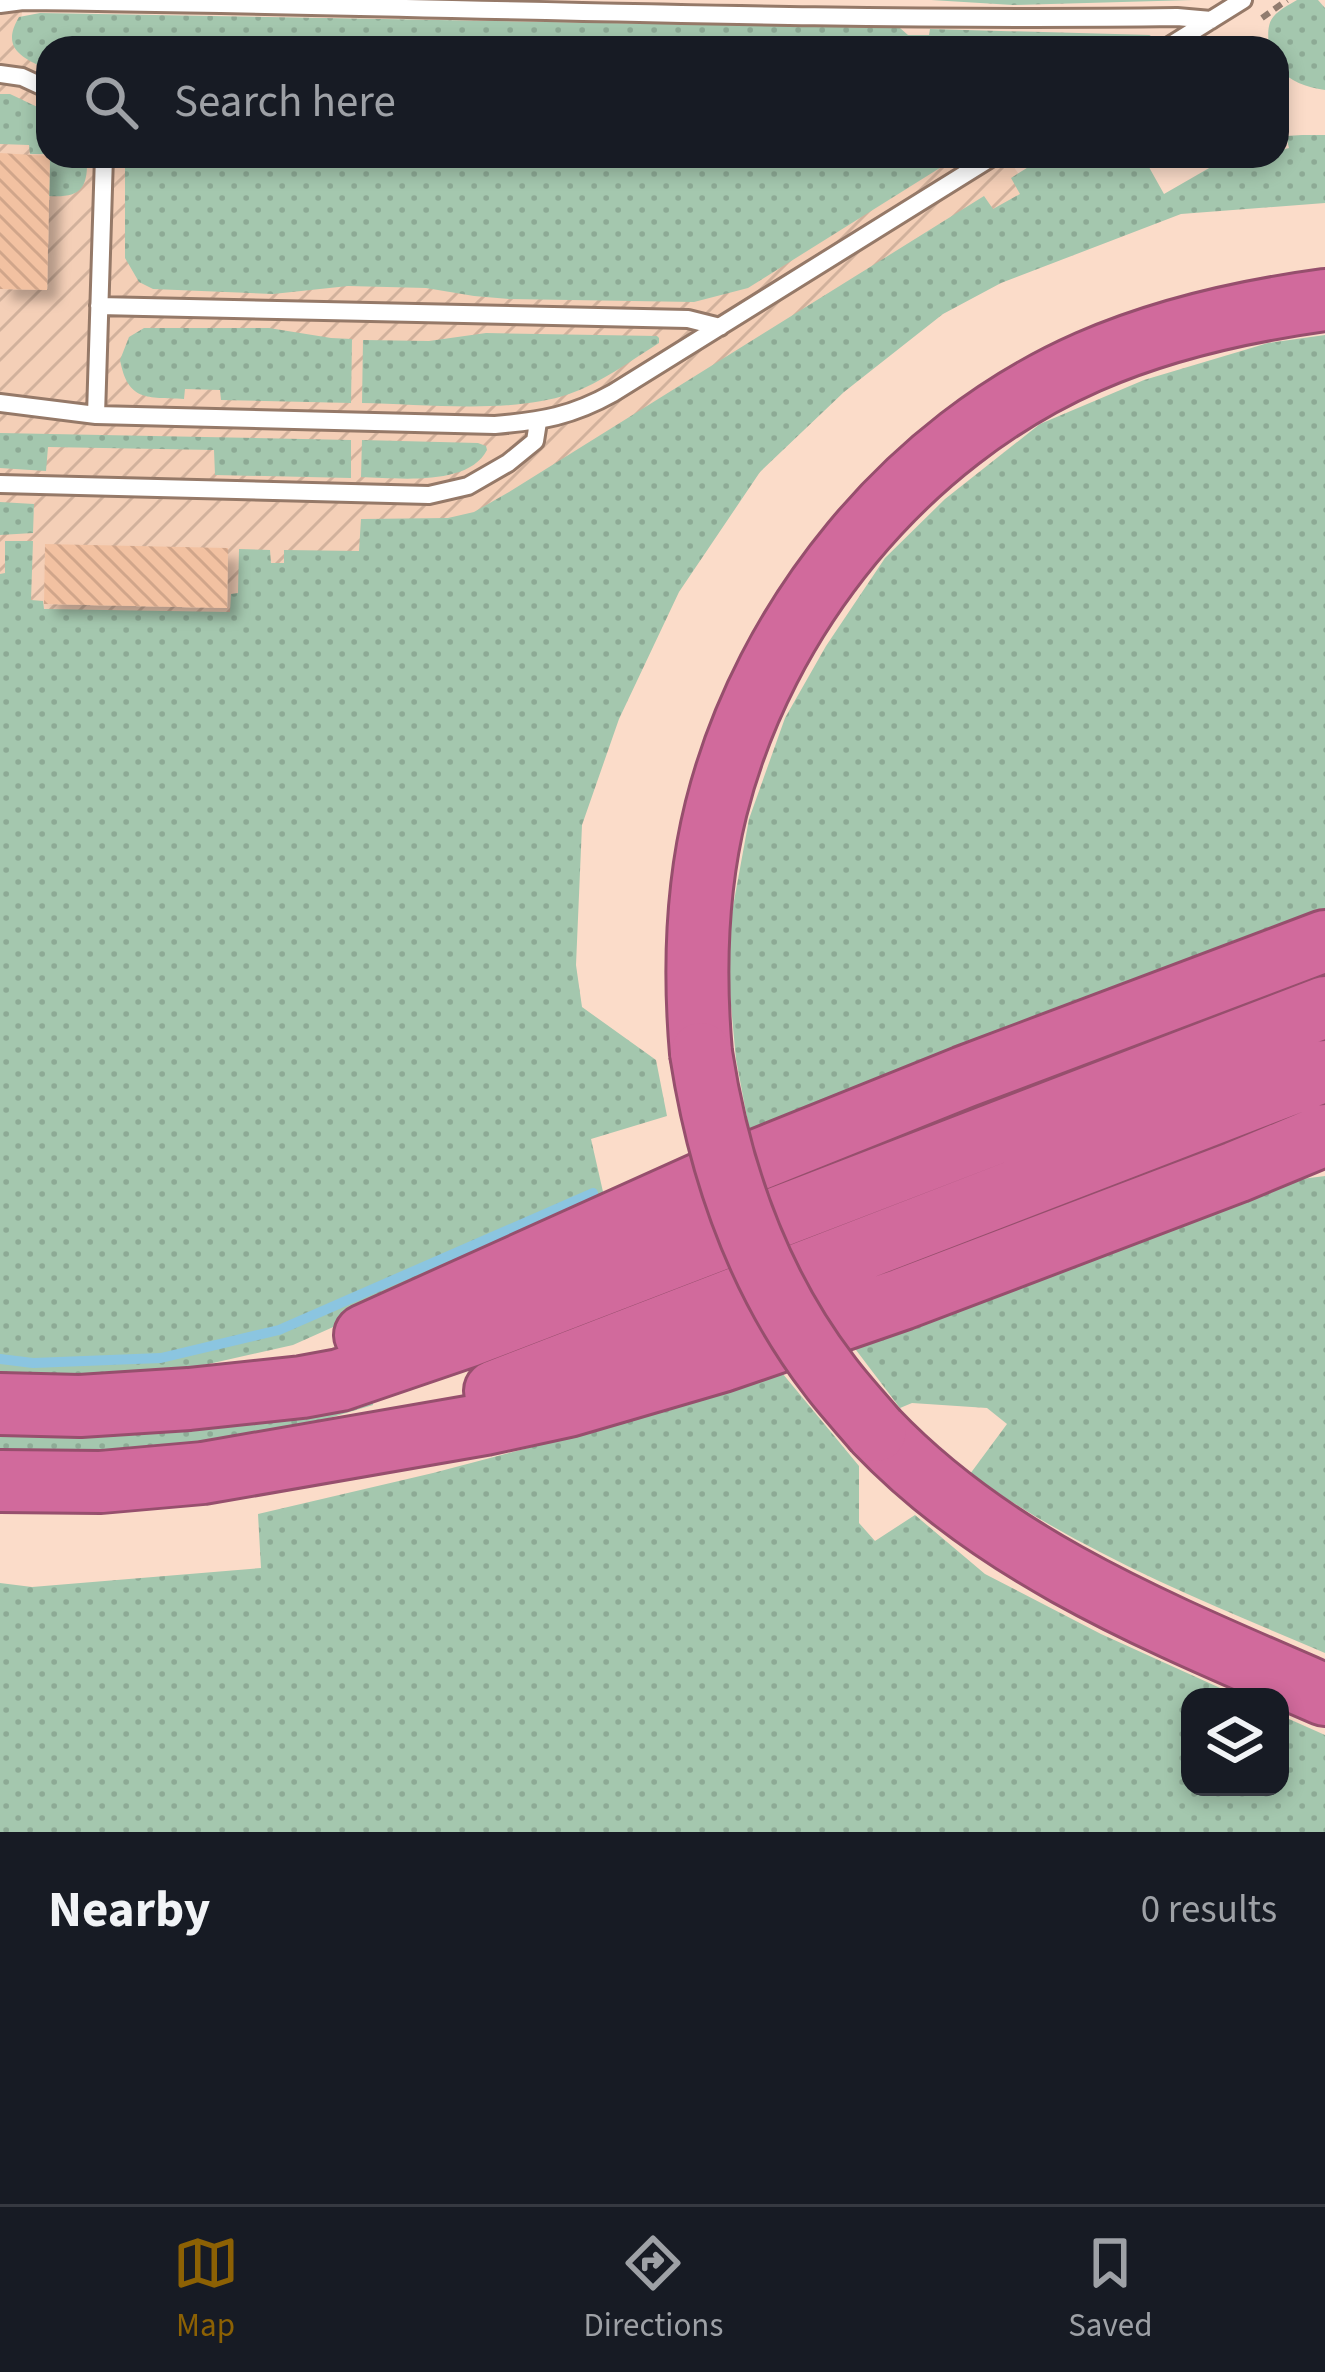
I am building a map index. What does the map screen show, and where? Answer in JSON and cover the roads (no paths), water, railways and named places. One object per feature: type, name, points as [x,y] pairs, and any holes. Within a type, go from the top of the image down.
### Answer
[{"type":"highway","points":[[1325,300],[1205,321],[1085,363],[961,439],[886,505],[848,547],[796,620],[766,675],[716,809],[697,947],[701,1053],[728,1179],[769,1277],[827,1373],[897,1453],[960,1508],[1035,1557],[1167,1626],[1325,1695]]},
{"type":"highway","points":[[189,1399],[294,1366],[712,1178],[1312,942]]},
{"type":"highway","points":[[0,1404],[80,1406],[189,1399],[340,1380],[417,1355],[1325,1007]]},
{"type":"highway","points":[[350,1448],[1325,1071]]},
{"type":"highway","points":[[0,1481],[101,1482],[203,1473],[527,1415],[649,1384],[902,1299],[1325,1135]]},
{"type":"highway","points":[[1237,1172],[1325,1160]]},
{"type":"lane","points":[[1185,36],[1243,0]]},
{"type":"lane","points":[[0,4],[261,3],[1211,20]]},
{"type":"lane","points":[[0,74],[36,83]]},
{"type":"lane","points":[[96,416],[104,168]]},
{"type":"lane","points":[[0,403],[96,416],[538,422],[586,408],[975,168]]},
{"type":"lane","points":[[99,306],[688,319],[720,327]]},
{"type":"lane","points":[[0,484],[429,495],[468,486],[508,463],[535,441],[538,422]]},
{"type":"waterway","points":[[0,1359],[33,1363],[161,1358],[279,1330],[593,1193]]}]
